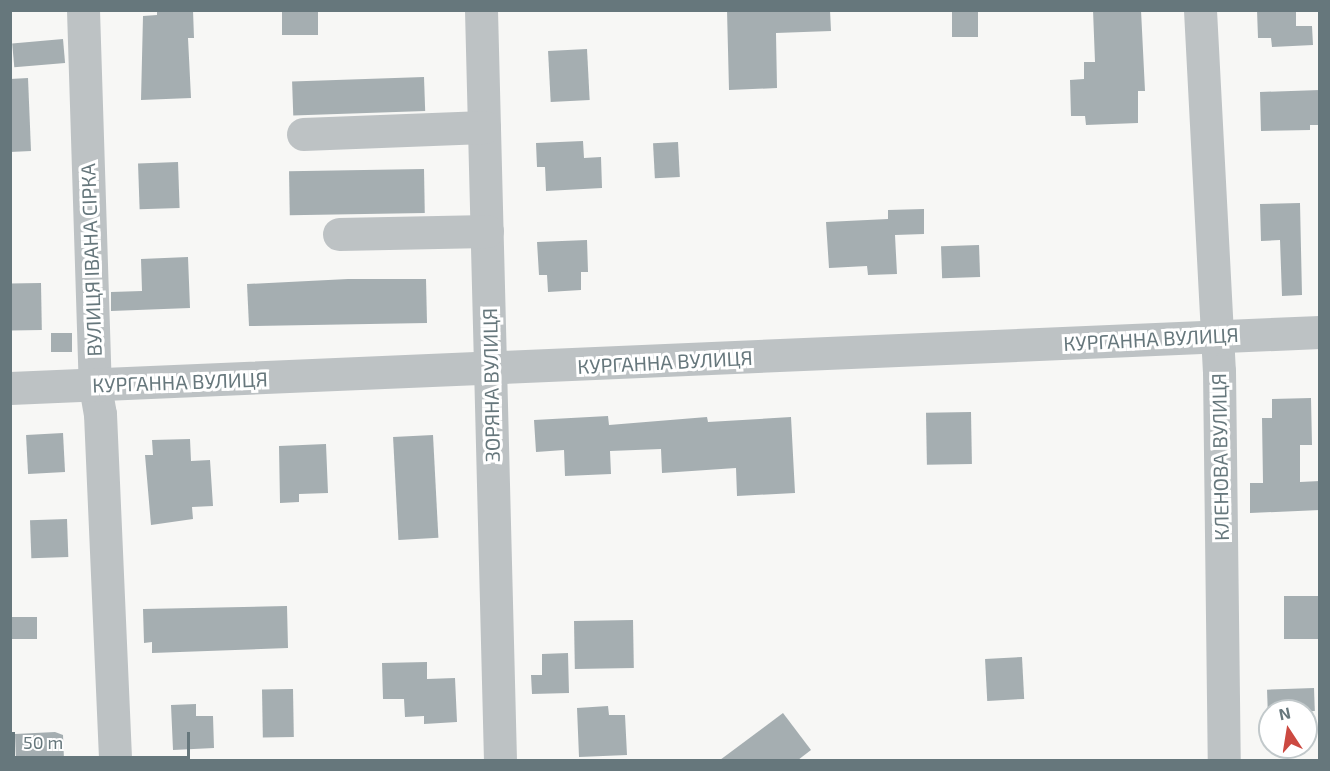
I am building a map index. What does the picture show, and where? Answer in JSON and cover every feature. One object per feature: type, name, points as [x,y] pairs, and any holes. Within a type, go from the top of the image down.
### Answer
[{"type":"street","name":"ВУЛИЦЯ ІВАНА СІРКА","points":[[83,10],[95,386],[100,424],[115,760]]},
{"type":"street","name":"ЗОРЯНА ВУЛИЦЯ","points":[[481,10],[500,760]]},
{"type":"street","name":"КЛЕНОВА ВУЛИЦЯ","points":[[1200,10],[1214,335],[1219,371],[1224,760]]},
{"type":"street","points":[[303,134],[484,127]]},
{"type":"street","points":[[339,234],[487,231]]},
{"type":"street","name":"КУРГАННА ВУЛИЦЯ","points":[[10,388],[490,371],[1214,335],[1320,332]]},
{"type":"building","points":[[157,10],[193,10],[194,38],[188,38],[191,98],[141,100],[143,16],[157,15]]},
{"type":"building","points":[[282,10],[318,10],[318,35],[282,35]]},
{"type":"building","points":[[727,10],[830,10],[831,31],[776,33],[777,88],[729,90]]},
{"type":"building","points":[[952,10],[978,10],[978,37],[952,37]]},
{"type":"building","points":[[1093,10],[1141,10],[1145,91],[1138,91],[1138,123],[1086,125],[1085,116],[1071,116],[1070,80],[1084,79],[1084,62],[1095,62]]},
{"type":"building","points":[[1257,10],[1296,10],[1296,26],[1312,26],[1313,45],[1272,47],[1271,38],[1258,38]]},
{"type":"building","points":[[63,39],[65,63],[14,67],[12,43]]},
{"type":"building","points":[[587,49],[590,100],[551,102],[548,51]]},
{"type":"building","points":[[424,77],[425,111],[293,116],[292,82]]},
{"type":"building","points":[[28,78],[31,151],[10,152],[10,79]]},
{"type":"building","points":[[1320,90],[1320,125],[1310,125],[1310,130],[1261,131],[1260,92]]},
{"type":"building","points":[[583,141],[584,158],[601,157],[602,188],[546,191],[545,167],[537,167],[536,143]]},
{"type":"building","points":[[678,142],[680,177],[655,178],[653,143]]},
{"type":"building","points":[[178,162],[180,208],[140,209],[138,163]]},
{"type":"building","points":[[424,169],[425,213],[290,215],[289,171]]},
{"type":"building","points":[[1300,203],[1302,295],[1282,296],[1280,240],[1261,241],[1260,204]]},
{"type":"building","points":[[924,209],[924,234],[895,235],[897,274],[868,275],[867,266],[829,268],[826,222],[888,219],[888,210]]},
{"type":"building","points":[[587,240],[588,272],[581,272],[581,290],[548,292],[547,275],[539,275],[537,242]]},
{"type":"building","points":[[979,245],[980,277],[942,278],[941,246]]},
{"type":"building","points":[[188,257],[190,308],[111,311],[111,292],[142,291],[141,259]]},
{"type":"building","points":[[348,279],[426,279],[427,323],[249,326],[247,284]]},
{"type":"building","points":[[41,283],[42,330],[11,331],[10,284]]},
{"type":"building","points":[[51,333],[72,333],[72,352],[51,352]]},
{"type":"building","points":[[1311,398],[1312,445],[1300,445],[1300,482],[1320,481],[1320,510],[1250,513],[1250,483],[1263,483],[1262,418],[1272,418],[1272,399]]},
{"type":"building","points":[[971,412],[972,464],[927,465],[926,413]]},
{"type":"building","points":[[608,416],[609,425],[707,417],[708,422],[791,417],[795,493],[737,496],[736,468],[662,473],[661,449],[610,451],[611,474],[565,476],[564,450],[536,452],[534,420]]},
{"type":"building","points":[[63,433],[65,472],[28,474],[26,435]]},
{"type":"building","points":[[433,435],[438,538],[398,540],[393,437]]},
{"type":"building","points":[[190,439],[191,461],[210,460],[213,506],[192,507],[193,519],[151,525],[145,455],[153,455],[152,440]]},
{"type":"building","points":[[326,444],[328,493],[299,494],[299,502],[280,503],[279,446]]},
{"type":"building","points":[[67,519],[68,557],[31,558],[30,520]]},
{"type":"building","points":[[1284,596],[1320,596],[1320,639],[1284,639]]},
{"type":"building","points":[[287,606],[288,648],[152,653],[152,642],[144,643],[143,609]]},
{"type":"building","points":[[10,617],[37,617],[37,639],[10,639]]},
{"type":"building","points":[[633,620],[634,668],[575,669],[574,621]]},
{"type":"building","points":[[568,653],[569,693],[532,694],[531,675],[542,675],[542,654]]},
{"type":"building","points":[[1022,657],[1024,699],[987,701],[985,659]]},
{"type":"building","points":[[427,662],[427,679],[455,678],[457,722],[424,724],[424,716],[405,717],[404,699],[383,699],[382,663]]},
{"type":"building","points":[[1314,688],[1314,699],[1267,699],[1267,690]]},
{"type":"building","points":[[293,689],[294,737],[263,738],[262,690]]},
{"type":"building","points":[[196,704],[196,716],[213,716],[214,748],[173,750],[171,705]]},
{"type":"building","points":[[608,706],[609,715],[625,715],[627,755],[579,757],[577,708]]},
{"type":"building","points":[[783,713],[811,750],[798,760],[720,760]]},
{"type":"building","points":[[55,732],[63,735],[64,760],[16,760],[15,734]]}]
